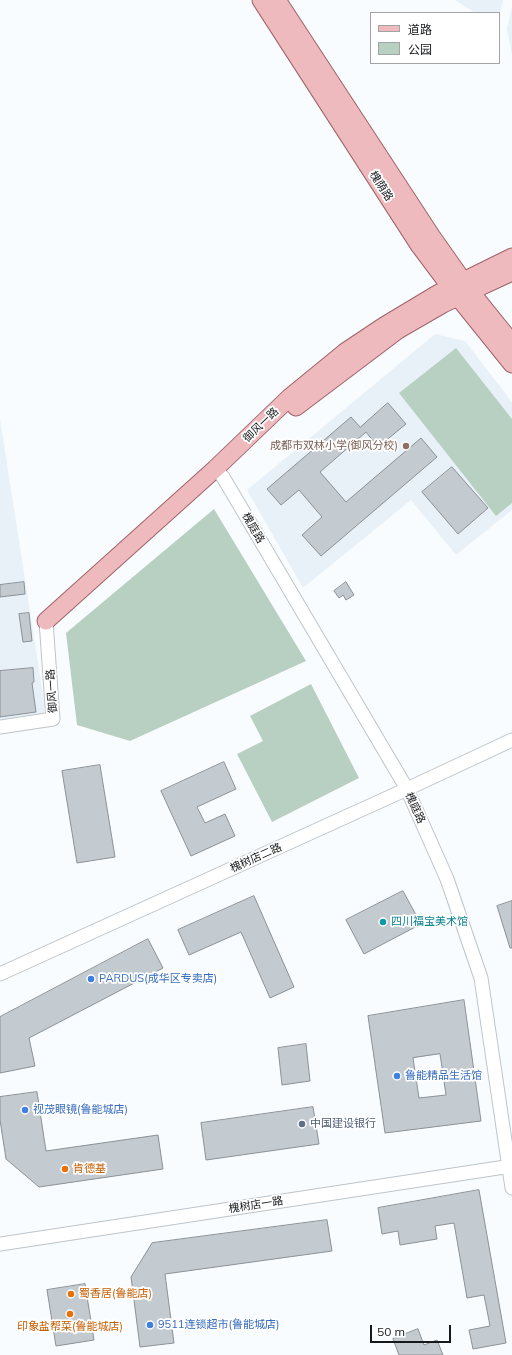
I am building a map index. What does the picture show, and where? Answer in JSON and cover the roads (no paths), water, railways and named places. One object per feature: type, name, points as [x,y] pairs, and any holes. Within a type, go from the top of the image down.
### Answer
[{"type":"main road","name":"槐荫路","points":[[261,0],[419,245],[512,343]]},
{"type":"main road","name":"槐荫路","points":[[277,0],[432,237],[461,289],[512,364]]},
{"type":"main road","name":"御风一路","points":[[461,289],[512,257]]},
{"type":"main road","name":"御风一路","points":[[47,627],[219,473],[290,397],[345,352],[384,326],[439,293],[461,289],[512,272]]},
{"type":"street","name":"槐庭路","points":[[219,473],[407,790],[447,879],[481,978],[510,1166],[512,1188]]},
{"type":"street","name":"御风一路","points":[[0,727],[54,719],[47,627]]},
{"type":"street","name":"槐树店二路","points":[[0,974],[407,790],[512,740]]},
{"type":"street","name":"槐树店一路","points":[[0,1244],[510,1166]]},
{"type":"place","name":"成都市双林小学(御风分校)","points":[[406,446]]},
{"type":"place","name":"四川福宝美术馆","points":[[383,922]]},
{"type":"place","name":"PARDUS(成华区专卖店)","points":[[91,979]]},
{"type":"place","name":"鲁能精品生活馆","points":[[397,1076]]},
{"type":"place","name":"视茂眼镜(鲁能城店)","points":[[25,1110]]},
{"type":"place","name":"中国建设银行","points":[[302,1124]]},
{"type":"place","name":"肯德基","points":[[65,1169]]},
{"type":"place","name":"蜀香居(鲁能店)","points":[[71,1294]]},
{"type":"place","name":"印象盐帮菜(鲁能城店)","points":[[70,1314]]},
{"type":"place","name":"9511连锁超市(鲁能城店)","points":[[150,1325]]}]
